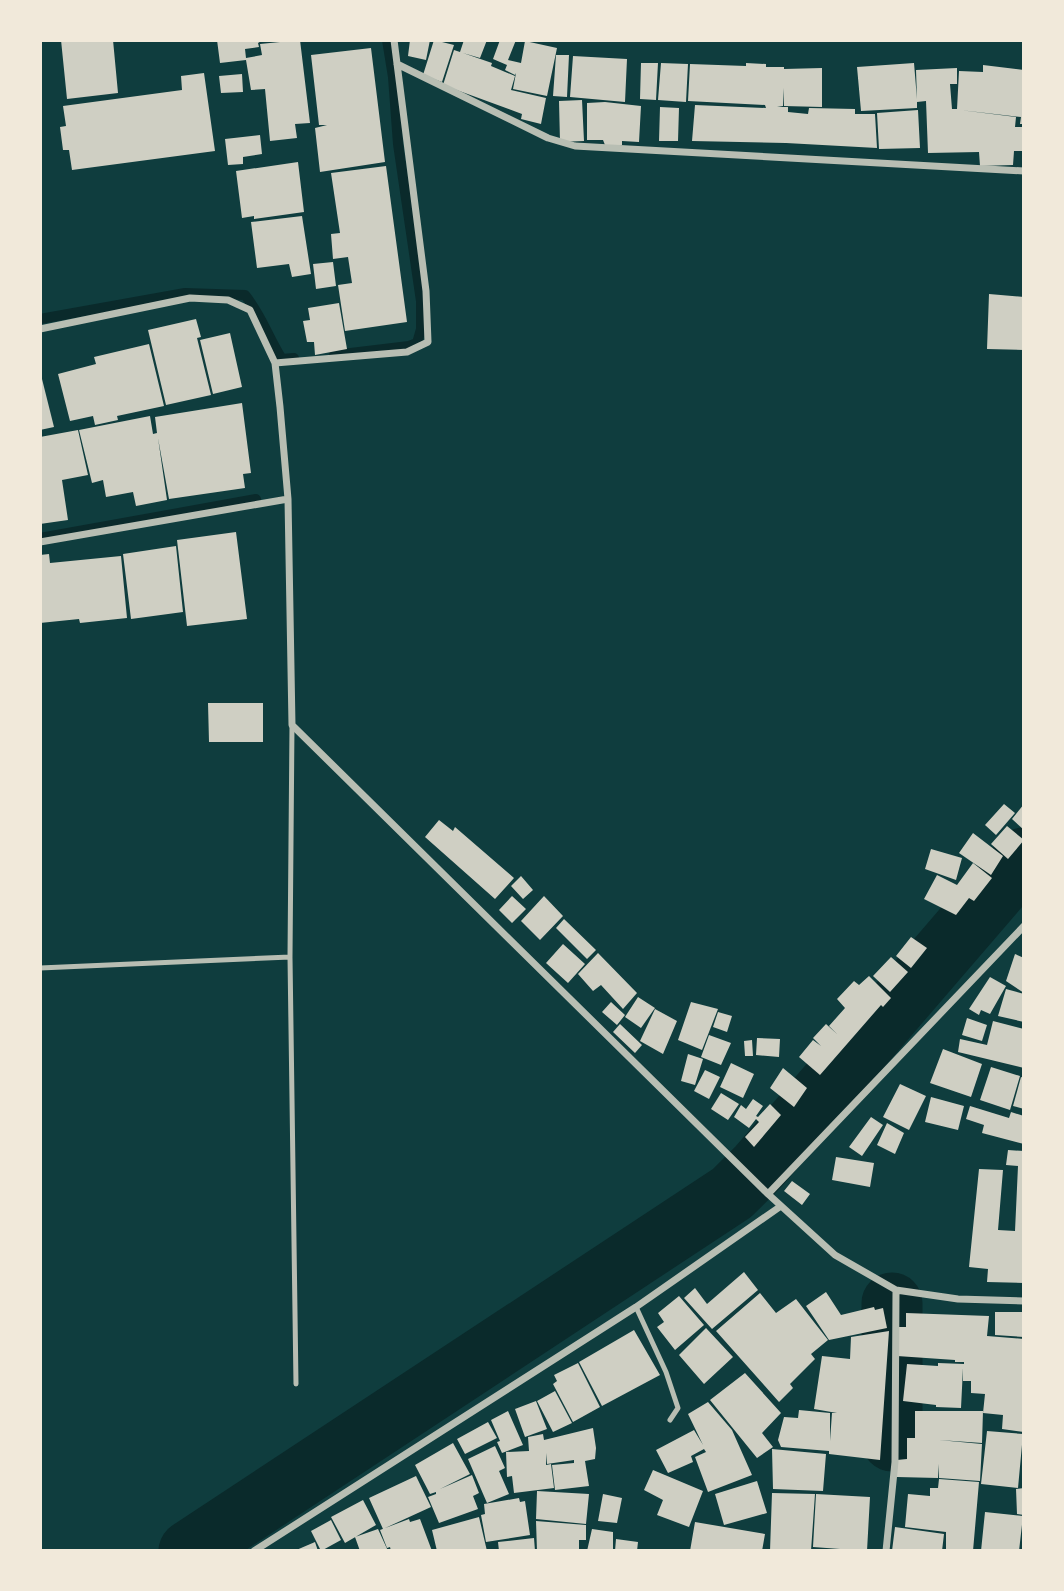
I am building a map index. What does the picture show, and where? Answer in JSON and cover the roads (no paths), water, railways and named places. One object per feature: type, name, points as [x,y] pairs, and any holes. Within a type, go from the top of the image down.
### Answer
[{"type":"street","points":[[275,363],[408,352],[428,342],[426,291],[394,40]]},
{"type":"street","points":[[397,64],[568,145],[1024,171]]},
{"type":"street","points":[[40,329],[190,298],[228,300],[250,310],[275,363],[288,499],[292,725],[768,1194],[835,1255],[896,1290],[958,1299],[1024,1301]]},
{"type":"street","points":[[40,542],[288,499]]},
{"type":"street","points":[[768,1194],[1024,926]]},
{"type":"street","points":[[254,1551],[636,1307],[781,1206]]},
{"type":"street","points":[[886,1551],[895,1462],[896,1290]]},
{"type":"lane","points":[[292,725],[290,957],[296,1384]]},
{"type":"lane","points":[[40,968],[290,957]]},
{"type":"lane","points":[[636,1307],[676,1400],[677,1412],[670,1420]]},
{"type":"waterway","points":[[334,355],[409,346],[417,343],[421,329],[421,301],[398,144],[387,40]]},
{"type":"waterway","points":[[40,319],[185,293],[245,295],[282,359],[294,358]]},
{"type":"waterway","points":[[40,538],[256,499]]},
{"type":"waterway","points":[[189,1551],[732,1193],[759,1166],[1024,858]]},
{"type":"waterway","points":[[892,1303],[892,1441]]}]
